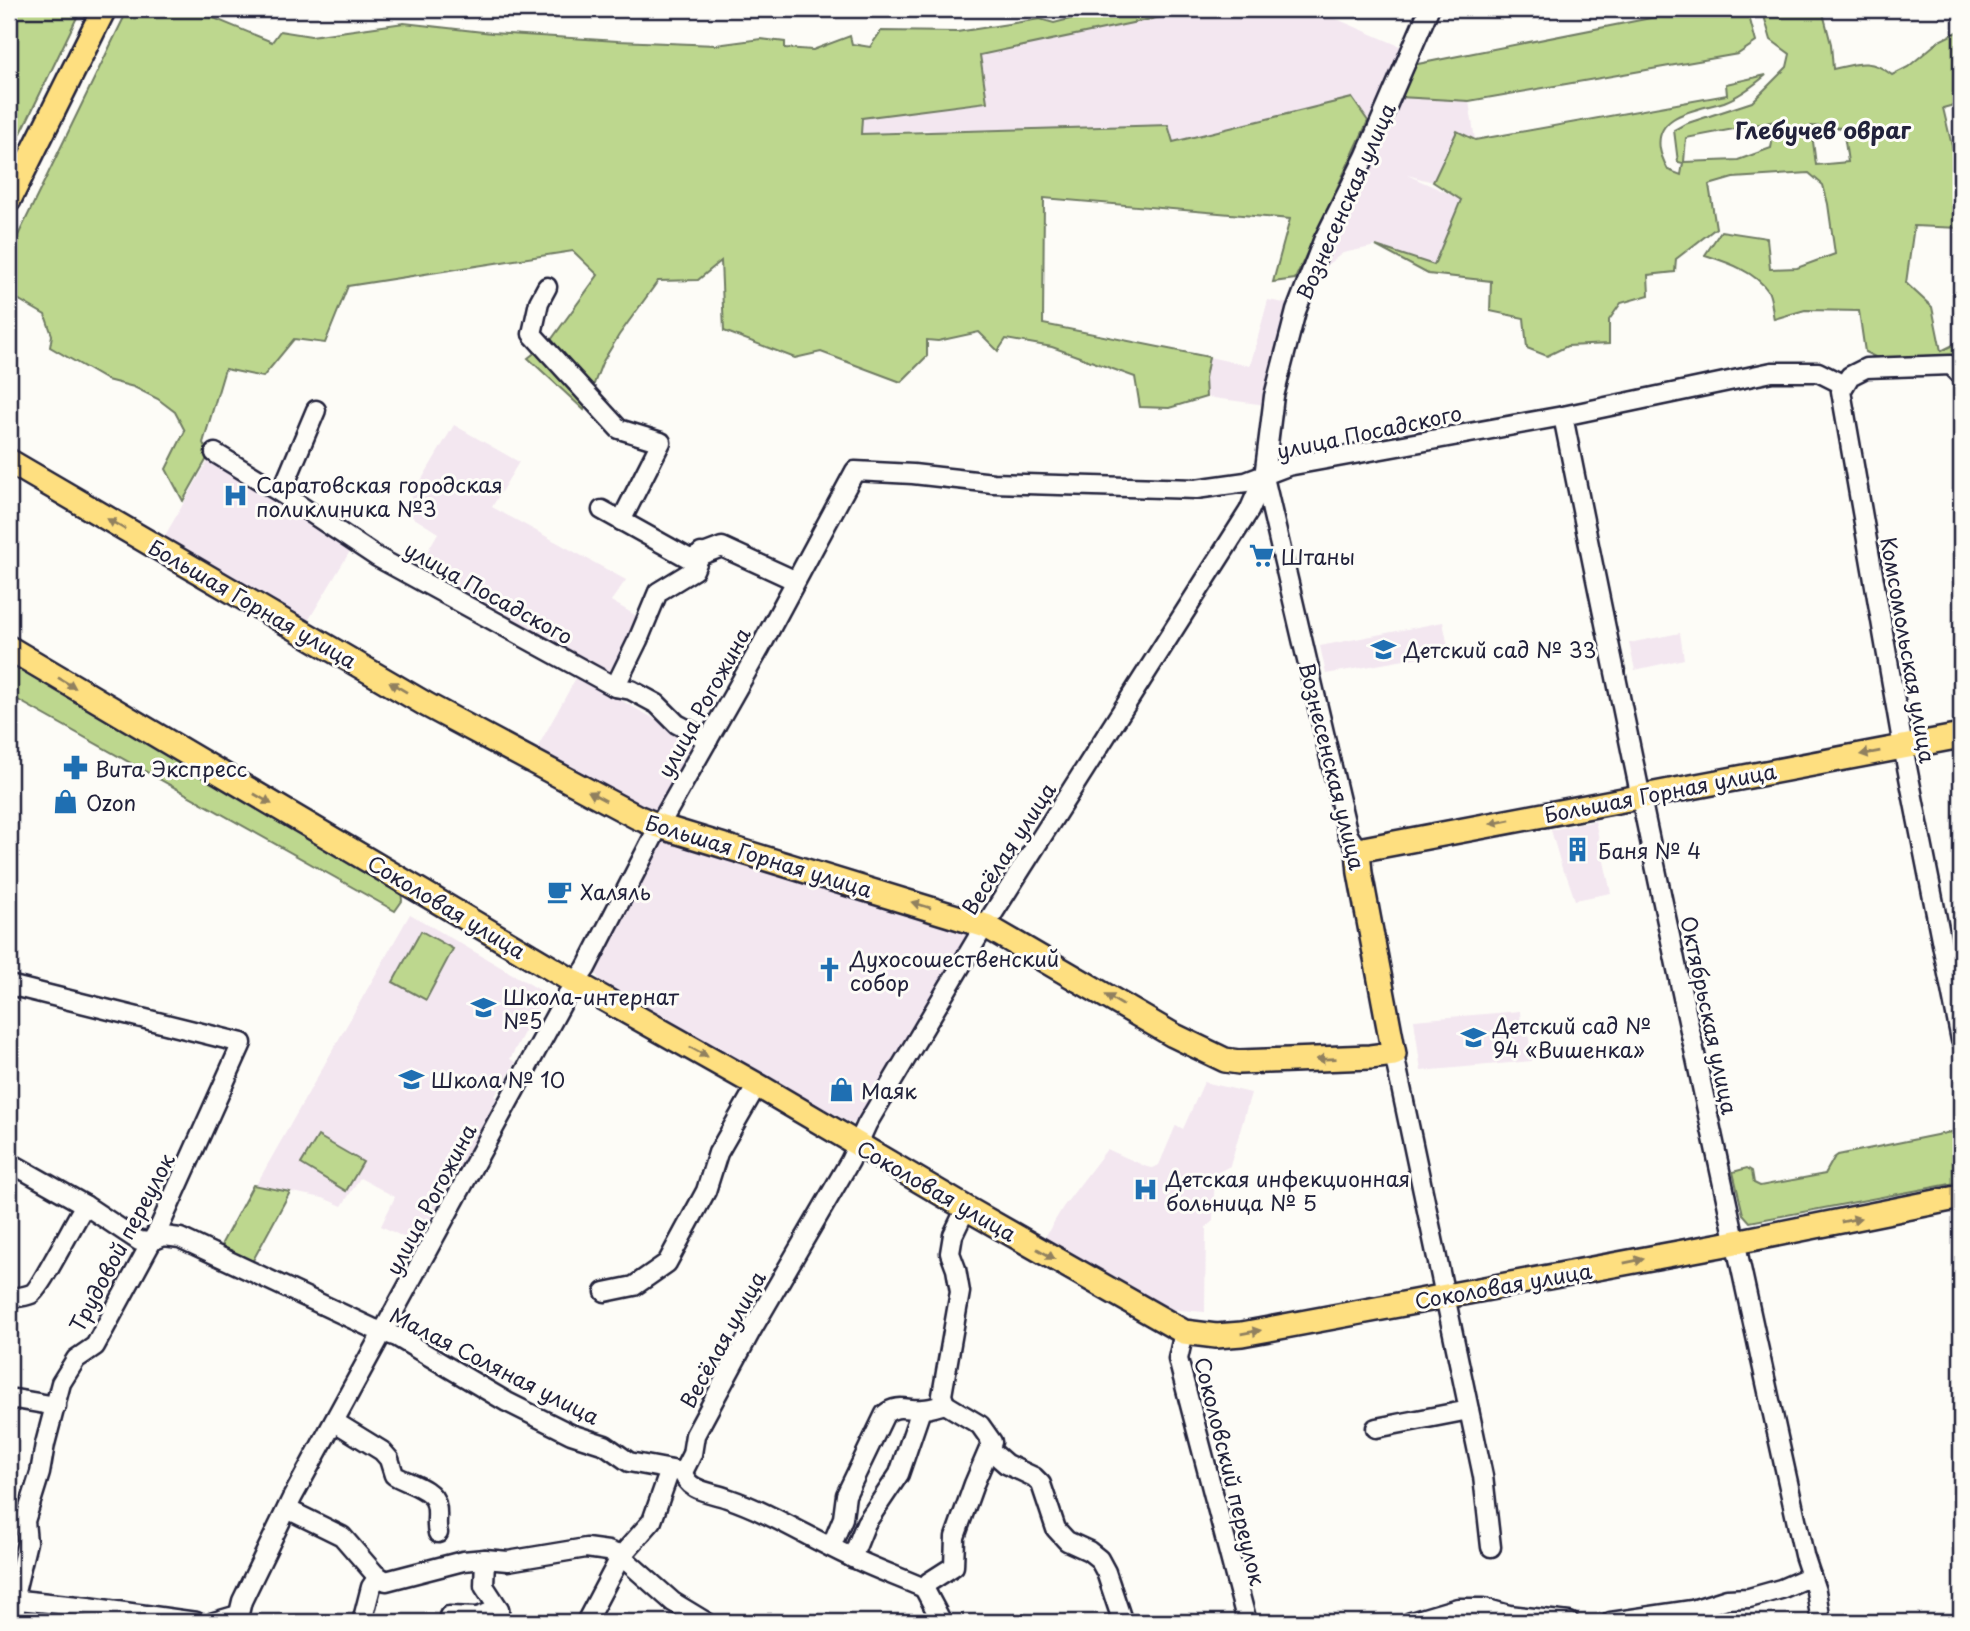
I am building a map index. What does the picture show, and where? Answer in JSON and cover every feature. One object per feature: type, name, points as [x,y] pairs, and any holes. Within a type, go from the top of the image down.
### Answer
[{"type":"main road","points":[[9,200],[104,9]]},
{"type":"main road","name":"Большая Горная улица","points":[[9,461],[427,705],[659,826],[986,926],[1173,1035],[1225,1060],[1240,1062],[1394,1054]]},
{"type":"main road","name":"Соколовая улица","points":[[9,648],[576,983],[757,1084],[966,1208],[1184,1332],[1216,1336],[1242,1334],[1961,1197]]},
{"type":"main road","name":"Большая Горная улица","points":[[1358,850],[1961,736]]},
{"type":"main road","name":"Вознесенская улица","points":[[1358,850],[1394,1054]]},
{"type":"street","name":"Вознесенская улица","points":[[1358,850],[1348,835],[1264,477],[1274,397],[1296,311],[1324,241],[1429,9]]},
{"type":"street","points":[[547,286],[539,302],[533,334],[619,429],[660,442],[621,521]]},
{"type":"street","points":[[1842,388],[1850,376],[1866,368],[1951,365],[1961,375]]},
{"type":"street","name":"улица Посадского","points":[[855,471],[913,474],[993,484],[1196,489],[1246,482],[1288,466],[1563,416],[1772,372],[1818,372],[1842,388]]},
{"type":"street","name":"Комсомольская улица","points":[[1842,388],[1903,747],[1961,1040]]},
{"type":"street","points":[[281,493],[316,410]]},
{"type":"street","name":"Октябрьская улица","points":[[1563,416],[1639,796],[1735,1242],[1822,1622]]},
{"type":"street","name":"улица Посадского","points":[[215,453],[377,557],[615,687],[631,690],[657,704],[677,724],[708,740]]},
{"type":"street","name":"улица Рогожина","points":[[237,1619],[254,1575],[287,1508],[586,968],[659,826],[855,471]]},
{"type":"street","name":"Весёлая улица","points":[[586,1622],[621,1556],[652,1521],[676,1471],[692,1454],[695,1435],[701,1423],[850,1161],[867,1124],[986,926],[1249,511],[1264,477]]},
{"type":"street","points":[[602,510],[690,559],[722,547],[794,580]]},
{"type":"street","points":[[615,687],[658,592],[694,570],[701,553]]},
{"type":"street","name":"Трудовой переулок","points":[[9,985],[242,1043],[159,1228],[95,1346],[76,1359],[61,1383],[25,1521],[27,1542],[11,1599],[16,1622]]},
{"type":"street","name":"Вознесенская улица","points":[[1394,1054],[1483,1476],[1491,1547]]},
{"type":"street","points":[[606,1292],[634,1286],[667,1263],[706,1191],[718,1153],[757,1084]]},
{"type":"street","name":"Малая Соляная улица","points":[[9,1163],[85,1205],[139,1241],[150,1242],[164,1236],[180,1238],[397,1337],[507,1402],[571,1434],[605,1445],[629,1462],[676,1471],[693,1487],[729,1498],[771,1516],[852,1558],[924,1588]]},
{"type":"street","points":[[9,1298],[32,1294],[39,1287],[85,1205]]},
{"type":"street","points":[[945,1404],[942,1395],[960,1292],[950,1253],[953,1235],[966,1208]]},
{"type":"street","name":"Соколовский переулок","points":[[1184,1332],[1178,1359],[1247,1622]]},
{"type":"street","points":[[9,1401],[15,1399],[56,1406]]},
{"type":"street","points":[[831,1547],[843,1518],[846,1494],[885,1414],[892,1408],[921,1410],[945,1404],[971,1418],[986,1431],[992,1442],[956,1537],[955,1562],[924,1588],[942,1622]]},
{"type":"street","points":[[852,1558],[866,1523],[899,1474],[921,1410]]},
{"type":"street","points":[[1376,1428],[1469,1410]]},
{"type":"street","points":[[335,1422],[382,1451],[389,1459],[394,1475],[434,1498],[437,1506],[436,1527],[439,1533]]},
{"type":"street","points":[[990,1450],[1006,1464],[1034,1477],[1041,1484],[1056,1529],[1067,1541],[1099,1559],[1122,1620]]},
{"type":"street","points":[[287,1508],[342,1536],[378,1577],[386,1581],[463,1561],[508,1561],[586,1548],[621,1556],[673,1602],[706,1622]]},
{"type":"street","points":[[449,1616],[499,1616],[484,1586],[485,1559]]},
{"type":"street","points":[[1611,1622],[1692,1610],[1727,1599],[1749,1598],[1811,1576]]},
{"type":"street","points":[[362,1622],[371,1587],[378,1577]]},
{"type":"street","points":[[11,1599],[88,1606],[196,1622]]},
{"type":"street","points":[[1411,1622],[1458,1608],[1484,1608],[1509,1615],[1569,1622]]},
{"type":"street","points":[[214,1622],[237,1619]]},
{"type":"shaded area","points":[[1199,9],[1332,9],[1332,17],[1402,47],[1368,121],[1352,98],[1172,142],[1168,125],[861,134],[862,118],[987,102],[979,55]]},
{"type":"shaded area","points":[[1400,97],[1469,101],[1475,140],[1457,132],[1433,182],[1407,175],[1461,199],[1434,265],[1376,246],[1343,253],[1324,267]]},
{"type":"shaded area","points":[[1268,300],[1290,304],[1266,405],[1206,397],[1205,378],[1209,357],[1250,366]]},
{"type":"shaded area","points":[[454,425],[519,462],[492,507],[626,580],[611,601],[642,619],[607,677],[416,571],[438,533],[403,511]]},
{"type":"shaded area","name":"Саратовская городская поликлиника №3","points":[[212,454],[358,538],[308,621],[163,539]]},
{"type":"shaded area","name":"Детский сад № 33","points":[[1443,622],[1449,652],[1326,674],[1320,646]]},
{"type":"shaded area","name":"Детский сад № 33","points":[[1680,633],[1684,659],[1635,670],[1629,643]]},
{"type":"shaded area","points":[[577,676],[691,739],[692,746],[657,810],[649,812],[535,752]]},
{"type":"shaded area","name":"Баня № 4","points":[[1595,821],[1611,893],[1575,900],[1563,872],[1551,830]]},
{"type":"shaded area","points":[[666,840],[967,929],[966,942],[859,1119],[852,1124],[606,986],[595,973],[662,842]]},
{"type":"shaded area","name":"Школа № 10","points":[[410,914],[545,993],[510,1059],[516,1062],[495,1096],[500,1102],[421,1246],[381,1226],[395,1197],[360,1178],[342,1206],[323,1198],[256,1185]]},
{"type":"shaded area","name":"Детский сад № 94 «Вишенка»","points":[[1520,1011],[1521,1025],[1527,1024],[1532,1061],[1421,1071],[1414,1020]]},
{"type":"shaded area","name":"Детская инфекционная больница № 5","points":[[1204,1082],[1251,1093],[1230,1166],[1215,1174],[1213,1221],[1206,1227],[1205,1312],[1169,1309],[1045,1237],[1063,1207],[1107,1149],[1147,1167],[1159,1165],[1176,1125],[1183,1129]]},
{"type":"green space","points":[[9,9],[81,9],[9,158]]},
{"type":"green space","points":[[128,9],[202,9],[211,17],[272,42],[280,31],[311,36],[404,23],[492,33],[618,41],[716,45],[761,39],[785,42],[785,48],[813,50],[850,36],[852,44],[870,47],[881,31],[957,32],[1040,19],[1054,23],[1109,9],[1199,9],[980,55],[987,102],[862,118],[861,134],[1168,125],[1173,142],[1352,98],[1368,121],[1295,279],[1273,282],[1290,219],[1044,198],[1043,324],[1209,357],[1205,378],[1206,397],[1169,408],[1140,407],[1135,377],[1052,347],[1006,339],[998,351],[979,332],[938,341],[927,340],[927,356],[901,382],[821,352],[795,358],[724,331],[721,261],[698,280],[658,281],[602,363],[584,410],[528,358],[551,340],[598,275],[573,251],[348,286],[325,343],[294,339],[263,377],[225,369],[203,443],[209,455],[183,501],[166,469],[185,431],[175,412],[158,399],[134,387],[107,380],[50,347],[52,335],[45,315],[9,294],[9,254]]},
{"type":"green space","points":[[1696,9],[1747,9],[1756,42],[1738,54],[1469,101],[1400,97],[1413,65]]},
{"type":"green space","points":[[1762,9],[1822,9],[1831,44],[1833,69],[1864,63],[1877,66],[1892,75],[1908,67],[1939,41],[1961,30],[1961,103],[1943,108],[1953,150],[1952,171],[1961,207],[1961,231],[1960,228],[1914,226],[1906,283],[1932,307],[1941,351],[1961,341],[1961,376],[1912,369],[1865,352],[1859,311],[1805,310],[1774,319],[1768,291],[1756,278],[1740,268],[1705,255],[1721,231],[1767,238],[1770,269],[1797,268],[1835,254],[1823,185],[1809,173],[1733,178],[1709,185],[1716,228],[1676,259],[1675,272],[1648,275],[1649,295],[1621,303],[1609,320],[1609,344],[1567,346],[1547,356],[1527,348],[1524,318],[1490,311],[1491,281],[1428,274],[1376,246],[1434,265],[1461,200],[1433,182],[1457,131],[1475,140],[1727,95],[1726,84],[1766,75],[1735,97],[1680,115],[1664,128],[1660,137],[1662,157],[1668,170],[1681,175],[1683,163],[1678,162],[1674,130],[1752,102],[1787,67],[1790,54],[1771,40]],"holes":[[[1776,121],[1771,148],[1738,160],[1684,162],[1686,138]],[[1811,126],[1843,128],[1848,162],[1816,165]]]},
{"type":"green space","points":[[9,659],[401,890],[402,901],[395,911],[9,695]]},
{"type":"green space","points":[[421,931],[453,949],[426,1000],[393,982]]},
{"type":"green space","points":[[1961,1130],[1961,1182],[1750,1222],[1743,1214],[1733,1172],[1747,1168],[1752,1171],[1754,1183],[1760,1186],[1825,1174],[1838,1155]]},
{"type":"green space","points":[[318,1136],[363,1162],[346,1191],[301,1164]]},
{"type":"green space","points":[[253,1185],[290,1192],[251,1264],[225,1250],[222,1243]]},
{"type":"place","name":"Саратовская городская поликлиника №3","points":[[236,496]]},
{"type":"place","name":"Штаны","points":[[1261,556]]},
{"type":"place","name":"Детский сад № 33","points":[[1384,649]]},
{"type":"place","name":"Вита Экспресс","points":[[75,768]]},
{"type":"place","name":"Ozon","points":[[66,802]]},
{"type":"place","name":"Баня № 4","points":[[1578,850]]},
{"type":"place","name":"Халяль","points":[[560,891]]},
{"type":"place","name":"Духосошественский собор","points":[[830,970]]},
{"type":"place","name":"Школа-интернат №5","points":[[483,1008]]},
{"type":"place","name":"Детский сад № 94 «Вишенка»","points":[[1473,1037]]},
{"type":"place","name":"Школа № 10","points":[[411,1079]]},
{"type":"place","name":"Маяк","points":[[841,1090]]},
{"type":"place","name":"Детская инфекционная больница № 5","points":[[1146,1190]]},
{"type":"district","name":"Глебучев овраг","points":[[1823,129]]}]
